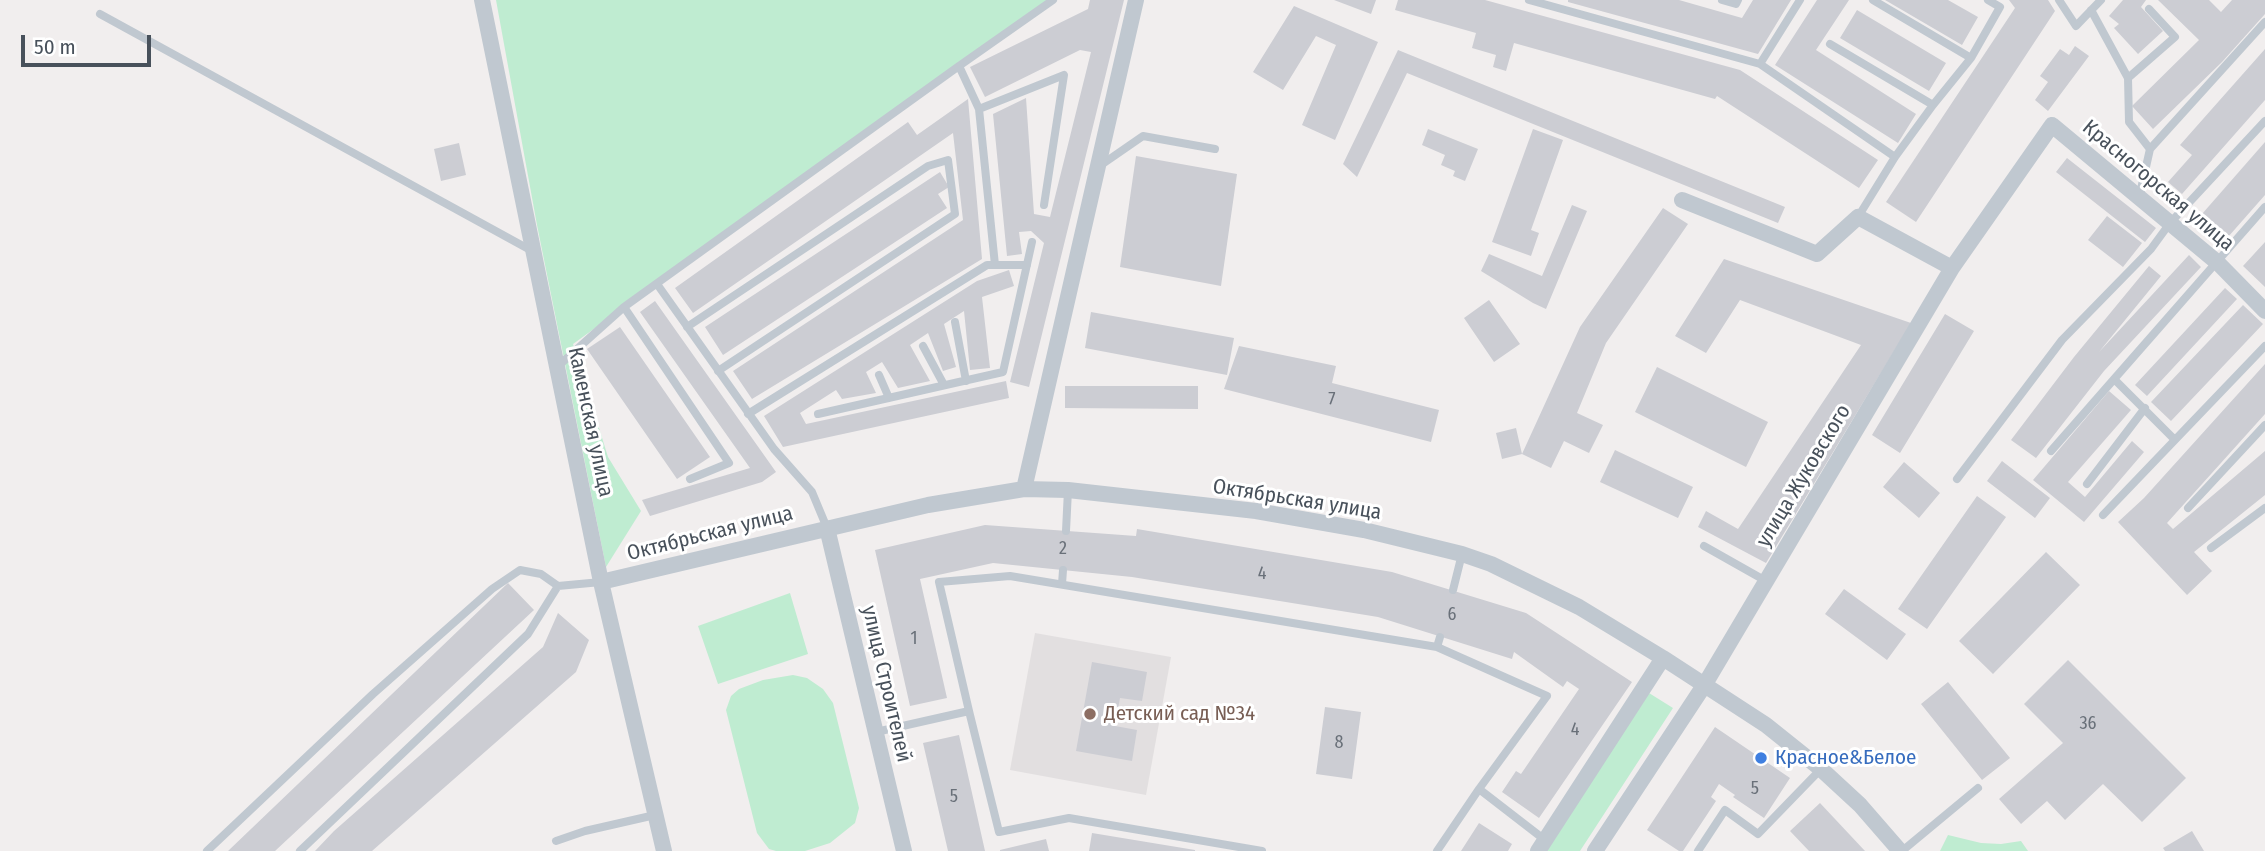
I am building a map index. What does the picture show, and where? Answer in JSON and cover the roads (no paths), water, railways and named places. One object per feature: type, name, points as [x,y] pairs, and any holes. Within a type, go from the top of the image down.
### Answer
[{"type":"street","name":"Каменская улица","points":[[482,0],[601,582],[664,851]]},
{"type":"street","points":[[1024,489],[1136,0]]},
{"type":"street","name":"Красногорская улица","points":[[2052,125],[2218,263],[2263,305]]},
{"type":"street","name":"улица Жуковского","points":[[1595,851],[1705,684],[1952,268],[2052,125]]},
{"type":"street","points":[[1682,200],[1817,254],[1858,217],[1952,268]]},
{"type":"street","name":"Октябрьская улица","points":[[601,582],[928,505],[1024,489],[1068,490],[1256,511],[1364,530],[1462,554],[1491,564],[1579,607],[1705,684],[1766,725],[1821,769],[1901,851]]},
{"type":"street","name":"улица Строителей","points":[[827,528],[904,851]]},
{"type":"street","points":[[1541,846],[1663,658]]},
{"type":"lane","points":[[557,367],[624,307],[1053,0]]},
{"type":"lane","points":[[1529,0],[1759,64],[1895,157]]},
{"type":"lane","points":[[1722,0],[1736,4],[1738,0]]},
{"type":"lane","points":[[1759,64],[1800,0]]},
{"type":"lane","points":[[1873,0],[1971,58]]},
{"type":"lane","points":[[1858,217],[1895,157],[1933,104],[1971,58],[1999,3],[1987,0]]},
{"type":"lane","points":[[2059,0],[2076,26],[2101,0]]},
{"type":"lane","points":[[2128,78],[2175,37],[2149,9]]},
{"type":"lane","points":[[2091,10],[2128,78],[2129,122],[2150,149]]},
{"type":"lane","points":[[100,14],[534,252]]},
{"type":"lane","points":[[2139,198],[2150,149],[2265,22]]},
{"type":"lane","points":[[1830,44],[1933,104]]},
{"type":"lane","points":[[959,66],[979,109],[995,265]]},
{"type":"lane","points":[[979,109],[1064,75],[1044,205]]},
{"type":"lane","points":[[1957,479],[2062,340],[2151,248],[2170,223],[2265,121]]},
{"type":"lane","points":[[1098,167],[1143,136],[1215,149]]},
{"type":"lane","points":[[687,327],[928,166],[948,160],[955,214],[718,370]]},
{"type":"lane","points":[[2051,451],[2265,207]]},
{"type":"lane","points":[[818,414],[1003,372],[1032,242]]},
{"type":"lane","points":[[748,414],[987,265],[1027,265]]},
{"type":"lane","points":[[657,284],[774,449],[812,492],[827,528]]},
{"type":"lane","points":[[624,307],[729,463],[690,479]]},
{"type":"lane","points":[[955,322],[966,381]]},
{"type":"lane","points":[[923,346],[944,386]]},
{"type":"lane","points":[[2103,515],[2265,346]]},
{"type":"lane","points":[[879,374],[889,398]]},
{"type":"lane","points":[[2114,380],[2175,440]]},
{"type":"lane","points":[[2087,484],[2145,408]]},
{"type":"lane","points":[[2188,508],[2265,425]]},
{"type":"lane","points":[[1066,531],[1068,490]]},
{"type":"lane","points":[[2211,548],[2265,508]]},
{"type":"lane","points":[[1704,546],[1766,581]]},
{"type":"lane","points":[[1453,590],[1462,554]]},
{"type":"lane","points":[[207,851],[373,694],[492,589],[520,570],[541,575],[558,586],[601,582]]},
{"type":"lane","points":[[1062,584],[1063,570]]},
{"type":"lane","points":[[1262,851],[1069,818],[999,832],[939,582],[1010,576],[1437,647],[1547,696],[1437,851]]},
{"type":"lane","points":[[300,851],[528,634],[558,586]]},
{"type":"lane","points":[[1437,647],[1440,636]]},
{"type":"lane","points":[[876,732],[969,711]]},
{"type":"lane","points":[[1698,851],[1725,810],[1758,834],[1821,769]]},
{"type":"lane","points":[[1901,851],[1979,788]]},
{"type":"lane","points":[[1479,789],[1541,846]]},
{"type":"lane","points":[[556,841],[656,814]]},
{"type":"place","name":"Детский сад №34","points":[[1090,714]]},
{"type":"place","name":"Красное&Белое","points":[[1761,758]]}]
